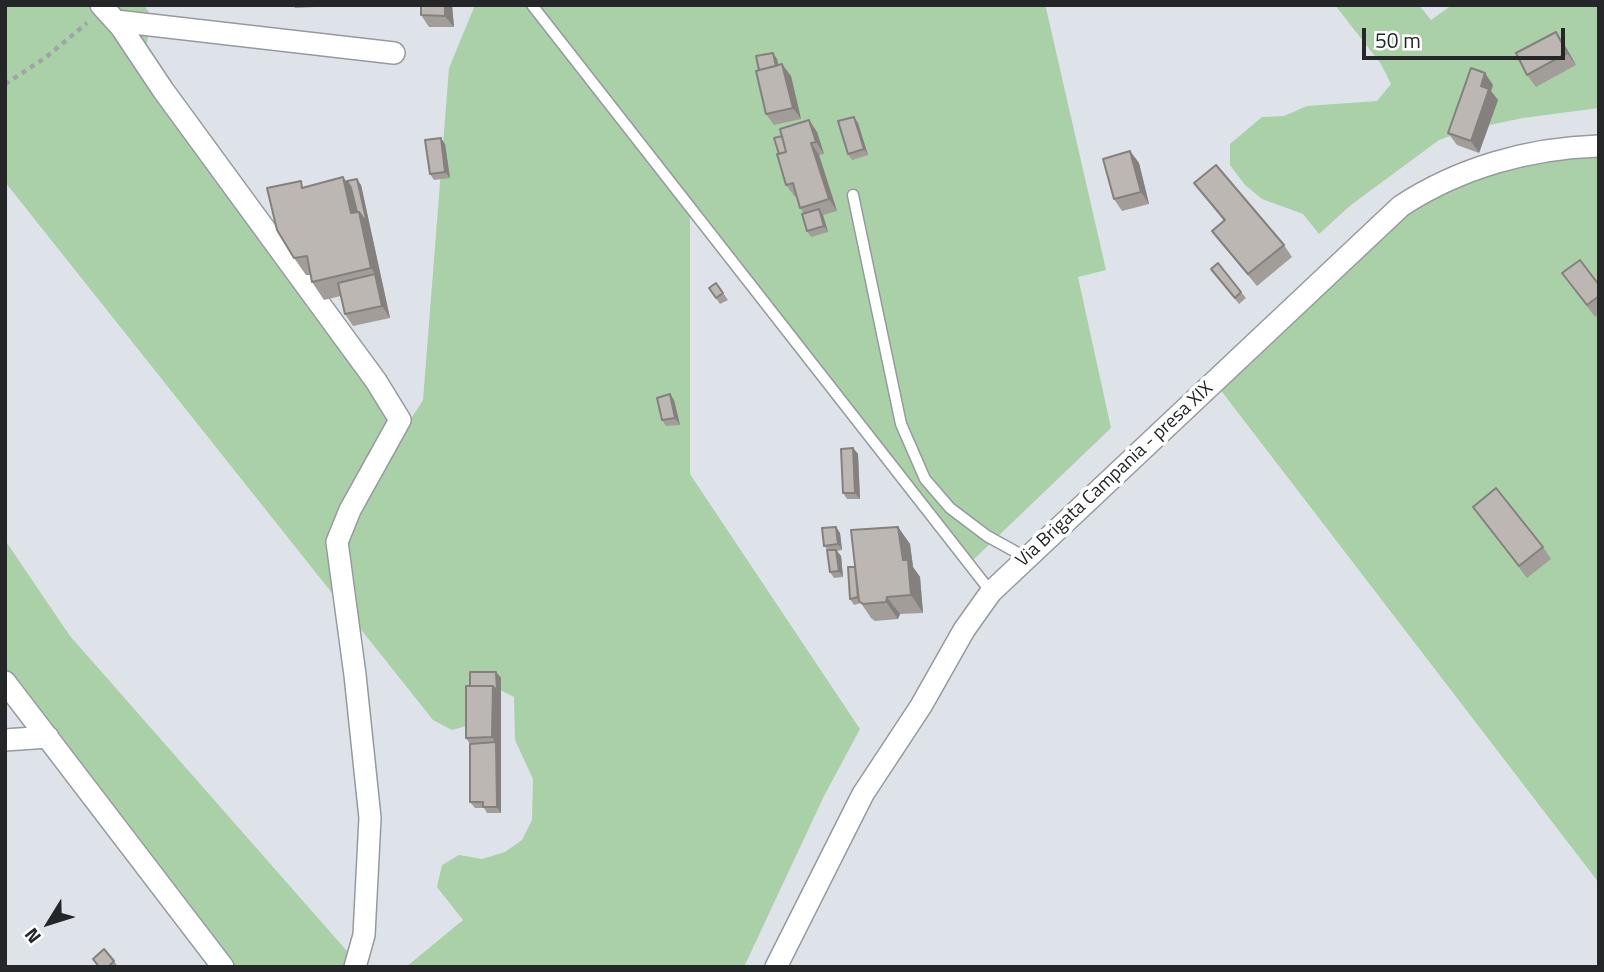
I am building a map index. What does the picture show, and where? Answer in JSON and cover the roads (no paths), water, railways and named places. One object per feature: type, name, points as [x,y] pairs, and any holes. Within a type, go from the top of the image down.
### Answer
[{"type":"street","points":[[107,12],[394,53]]},
{"type":"street","points":[[107,12],[376,381],[400,420],[350,510],[337,542],[370,818],[363,935],[355,967]]},
{"type":"street","name":"Via Brigata Campania - presa XIX","points":[[776,967],[863,794],[921,706],[964,630],[991,592],[1401,206],[1449,178],[1480,167],[1564,147],[1599,146]]},
{"type":"street","points":[[5,682],[223,967]]},
{"type":"street","points":[[5,740],[48,737]]},
{"type":"lane","points":[[532,5],[991,592]]},
{"type":"lane","points":[[853,195],[901,424],[925,479],[950,508],[987,536],[1027,558]]}]
